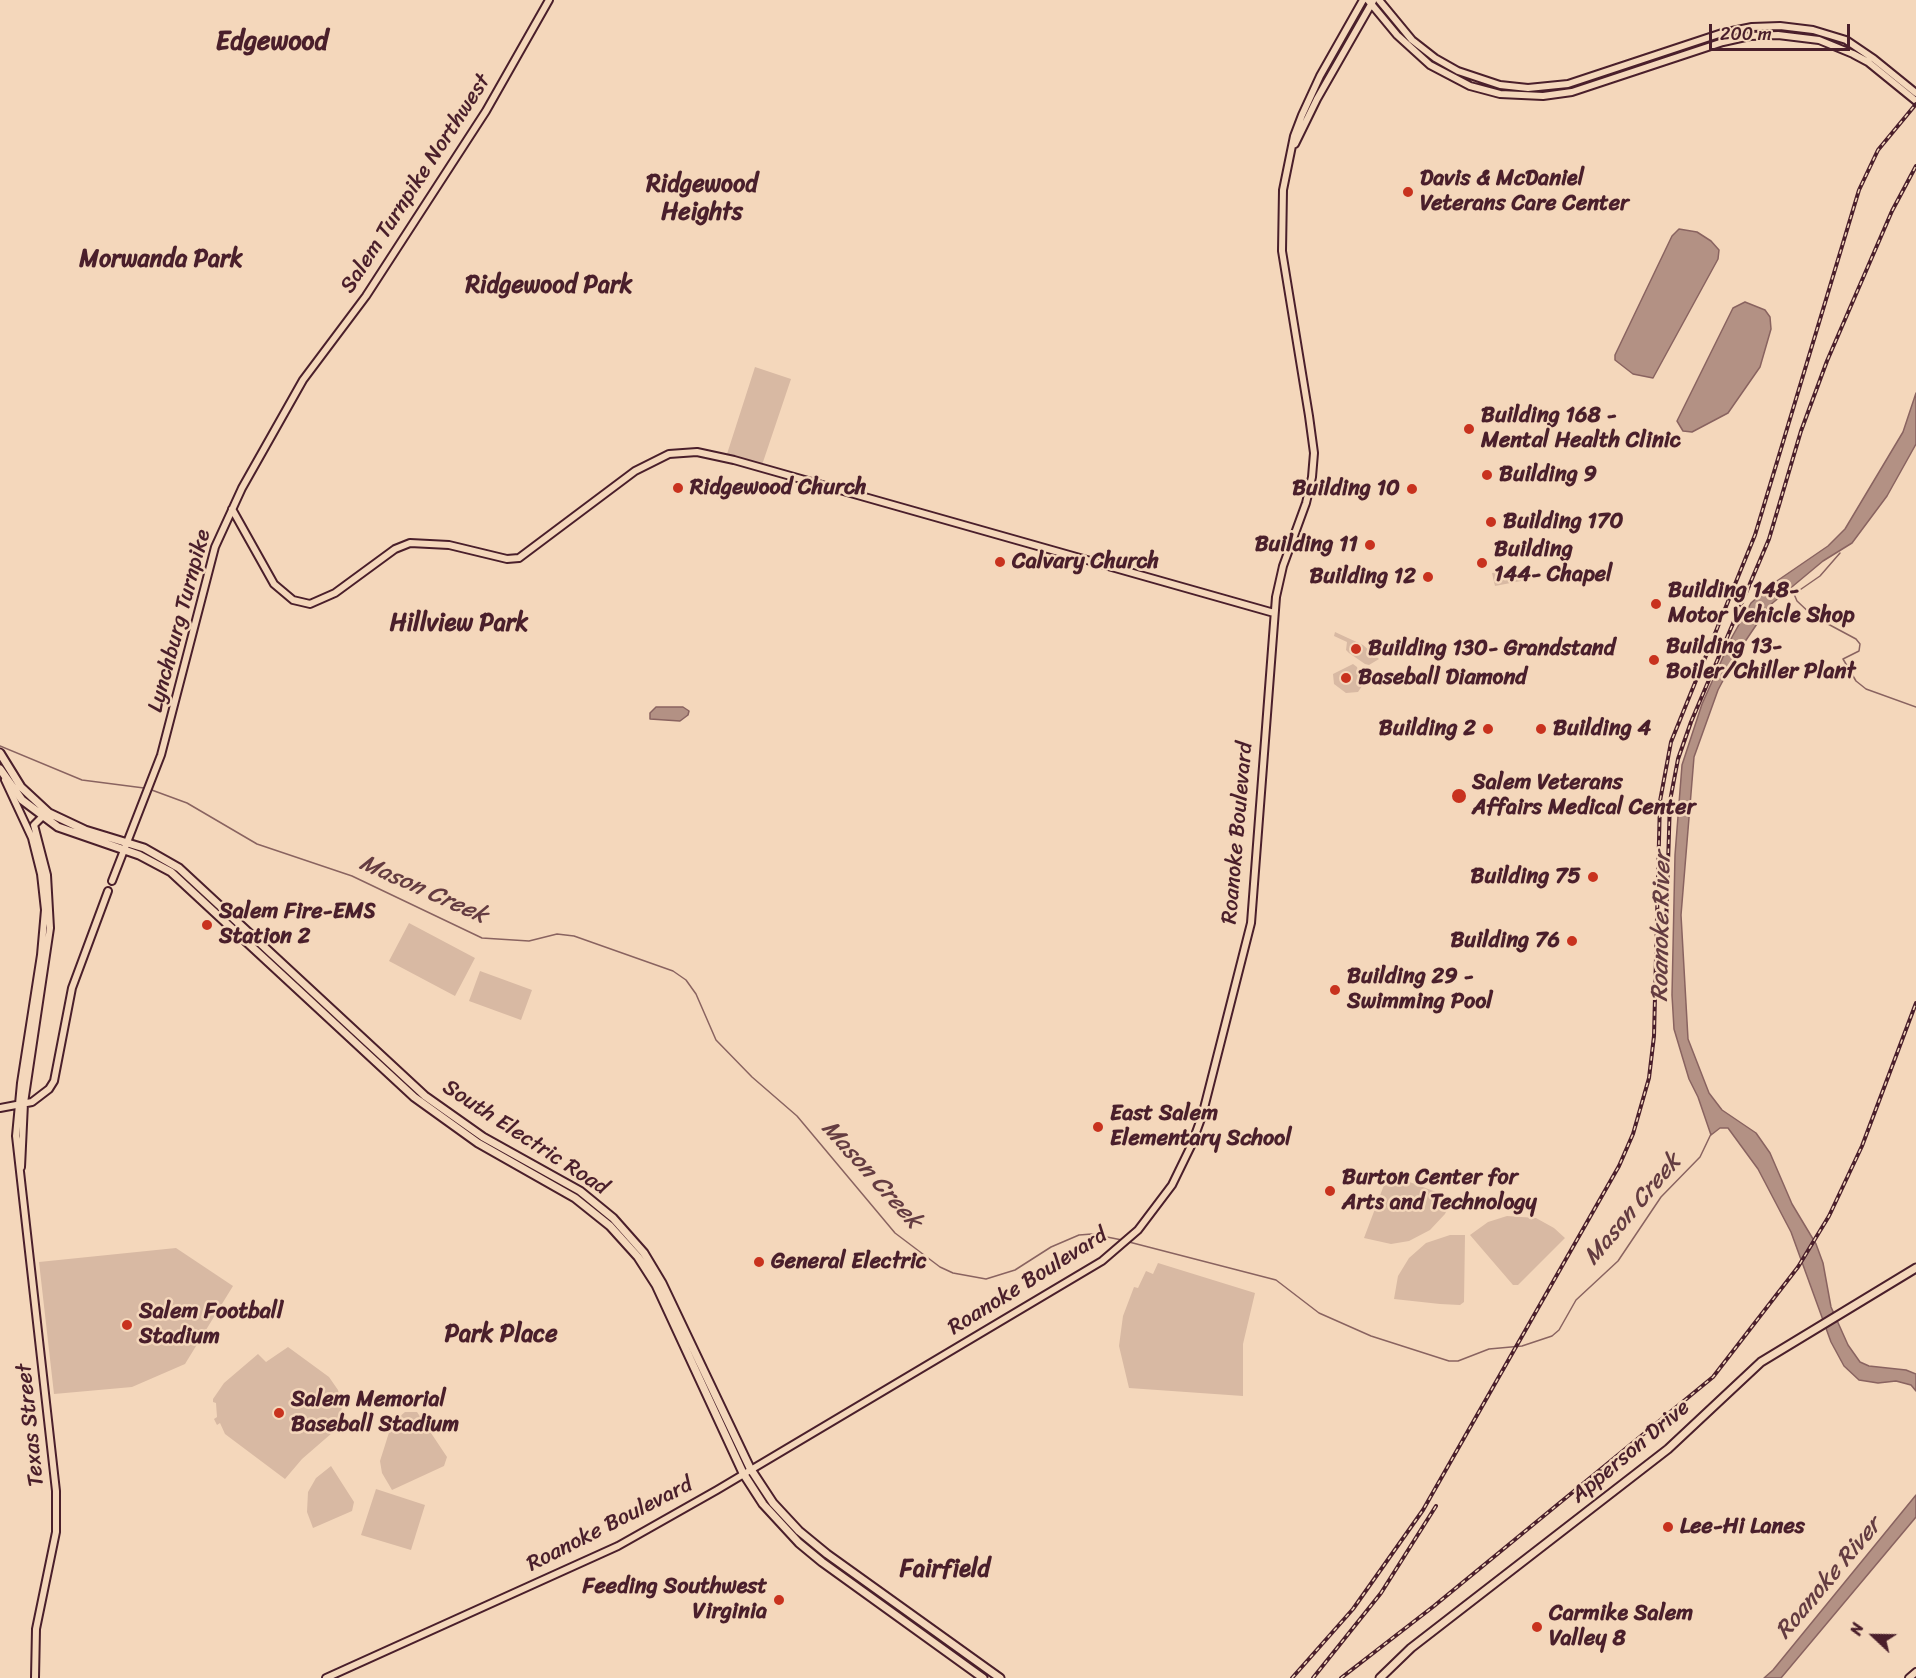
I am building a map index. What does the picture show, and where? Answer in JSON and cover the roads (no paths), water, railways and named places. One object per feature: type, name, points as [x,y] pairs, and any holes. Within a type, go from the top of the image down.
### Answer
[{"type":"main road","name":"Salem Turnpike Northwest","points":[[303,380],[362,302],[504,82],[549,0]]},
{"type":"main road","points":[[1292,151],[1294,136],[1311,95],[1363,0]]},
{"type":"main road","points":[[1379,0],[1408,35],[1429,54],[1458,71],[1500,85],[1528,88],[1568,84],[1722,33],[1768,26],[1813,30],[1846,40],[1894,79],[1916,101]]},
{"type":"main road","points":[[1292,151],[1317,99],[1371,1],[1408,47],[1430,65],[1470,86],[1500,94],[1543,96],[1572,92],[1723,42],[1765,35],[1791,36],[1830,44],[1868,62],[1916,93]]},
{"type":"main road","name":"Roanoke Boulevard","points":[[326,1678],[618,1546],[1078,1276],[1125,1243],[1172,1185],[1193,1141],[1208,1094],[1251,923],[1274,613],[1281,574],[1306,503],[1314,465],[1309,416],[1281,236],[1283,190],[1292,151]]},
{"type":"main road","name":"Lynchburg Turnpike","points":[[112,881],[154,774],[169,728],[209,568],[232,509],[275,426],[303,380]]},
{"type":"main road","points":[[232,509],[269,577],[288,597],[304,604],[316,603],[335,593],[402,545],[429,543],[470,548],[507,559],[519,558],[629,475],[663,457],[686,451],[734,460],[1274,613]]},
{"type":"main road","name":"South Electric Road","points":[[1,756],[21,787],[49,813],[72,826],[125,846]]},
{"type":"main road","name":"South Electric Road","points":[[1,771],[22,800],[42,817],[67,832],[153,852],[189,876],[402,1076],[483,1137],[580,1191],[622,1226],[644,1253],[662,1283],[764,1504],[799,1543],[822,1562],[983,1678]]},
{"type":"main road","name":"Texas Street","points":[[1,771],[32,838],[41,874],[44,903],[41,955],[21,1103],[17,1154],[21,1168],[53,1457],[57,1521],[54,1549],[36,1629],[35,1678]]},
{"type":"main road","name":"Texas Street","points":[[21,1103],[50,928],[47,875],[34,825],[42,817]]},
{"type":"main road","points":[[0,1108],[40,1096],[54,1081],[72,988],[108,891]]},
{"type":"main road","name":"Apperson Drive","points":[[1380,1678],[1418,1643],[1668,1449],[1752,1369],[1812,1329],[1916,1268]]},
{"type":"main road","name":"South Electric Road","points":[[747,1470],[773,1503],[809,1539],[1000,1678]]},
{"type":"main road","points":[[1909,1678],[1916,1672]]},
{"type":"waterway","points":[[1840,553],[1820,576],[1794,594],[1797,601],[1813,616],[1856,639],[1860,644],[1859,651],[1843,659],[1856,681],[1866,689],[1916,707]]},
{"type":"waterway","name":"Mason Creek","points":[[0,746],[82,780],[144,788]]},
{"type":"waterway","name":"Mason Creek","points":[[149,789],[187,803],[257,844],[352,876],[482,938],[529,941],[557,934],[574,936],[673,971],[686,980],[696,994],[716,1040],[752,1077],[797,1116],[895,1233],[940,1267],[953,1273],[986,1279],[1015,1270],[1051,1247],[1079,1235],[1092,1234],[1122,1240]]},
{"type":"waterway","name":"Mason Creek","points":[[1129,1242],[1276,1280],[1319,1313],[1371,1336],[1449,1361],[1458,1361],[1489,1349],[1522,1346],[1552,1336],[1559,1330],[1576,1300],[1618,1261],[1661,1197],[1700,1157],[1711,1134]]},
{"type":"railway","points":[[1292,1678],[1353,1609],[1423,1510],[1619,1166],[1633,1134],[1649,1078],[1654,1036],[1660,801],[1671,742],[1755,535],[1859,190],[1878,150],[1916,104]]},
{"type":"railway","points":[[1664,988],[1670,801],[1678,759],[1691,722],[1769,539],[1801,431],[1827,361],[1892,211],[1916,166]]},
{"type":"railway","points":[[1341,1678],[1434,1606],[1713,1377],[1798,1267],[1829,1216],[1862,1146],[1916,1003]]},
{"type":"railway","points":[[1313,1678],[1381,1593],[1436,1506]]},
{"type":"place","name":"Davis & McDaniel Veterans Care Center","points":[[1408,192]]},
{"type":"place","name":"Building 168 - Mental Health Clinic","points":[[1469,429]]},
{"type":"place","name":"Building 9","points":[[1487,475]]},
{"type":"place","name":"Ridgewood Church","points":[[678,488]]},
{"type":"place","name":"Building 10","points":[[1412,489]]},
{"type":"place","name":"Building 170","points":[[1491,522]]},
{"type":"place","name":"Building 11","points":[[1370,545]]},
{"type":"place","name":"Calvary Church","points":[[1000,562]]},
{"type":"place","name":"Building 144- Chapel","points":[[1482,563]]},
{"type":"place","name":"Building 12","points":[[1428,577]]},
{"type":"place","name":"Building 148- Motor Vehicle Shop","points":[[1656,604]]},
{"type":"place","name":"Building 130- Grandstand","points":[[1356,649]]},
{"type":"place","name":"Building 13- Boiler/Chiller Plant","points":[[1654,660]]},
{"type":"place","name":"Baseball Diamond","points":[[1346,678]]},
{"type":"place","name":"Building 2","points":[[1488,729]]},
{"type":"place","name":"Building 4","points":[[1541,729]]},
{"type":"place","name":"Salem Veterans Affairs Medical Center","points":[[1459,796]]},
{"type":"place","name":"Building 75","points":[[1593,877]]},
{"type":"place","name":"Salem Fire-EMS Station 2","points":[[207,925]]},
{"type":"place","name":"Building 76","points":[[1572,941]]},
{"type":"place","name":"Building 29 - Swimming Pool","points":[[1335,990]]},
{"type":"place","name":"East Salem Elementary School","points":[[1098,1127]]},
{"type":"place","name":"Burton Center for Arts and Technology","points":[[1330,1191]]},
{"type":"place","name":"General Electric","points":[[759,1262]]},
{"type":"place","name":"Salem Football Stadium","points":[[127,1325]]},
{"type":"place","name":"Salem Memorial Baseball Stadium","points":[[279,1413]]},
{"type":"place","name":"Lee-Hi Lanes","points":[[1668,1527]]},
{"type":"place","name":"Feeding Southwest Virginia","points":[[779,1600]]},
{"type":"place","name":"Carmike Salem Valley 8","points":[[1537,1627]]},
{"type":"district","name":"Edgewood","points":[[272,42]]},
{"type":"district","name":"Ridgewood Heights","points":[[702,199]]},
{"type":"district","name":"Morwanda Park","points":[[161,260]]},
{"type":"district","name":"Ridgewood Park","points":[[549,286]]},
{"type":"district","name":"Hillview Park","points":[[459,624]]},
{"type":"district","name":"Park Place","points":[[501,1335]]},
{"type":"district","name":"Fairfield","points":[[945,1570]]},
{"type":"water label","name":"Roanoke River","points":[[1662,927]]},
{"type":"water label","name":"Roanoke River","points":[[1829,1579]]}]
